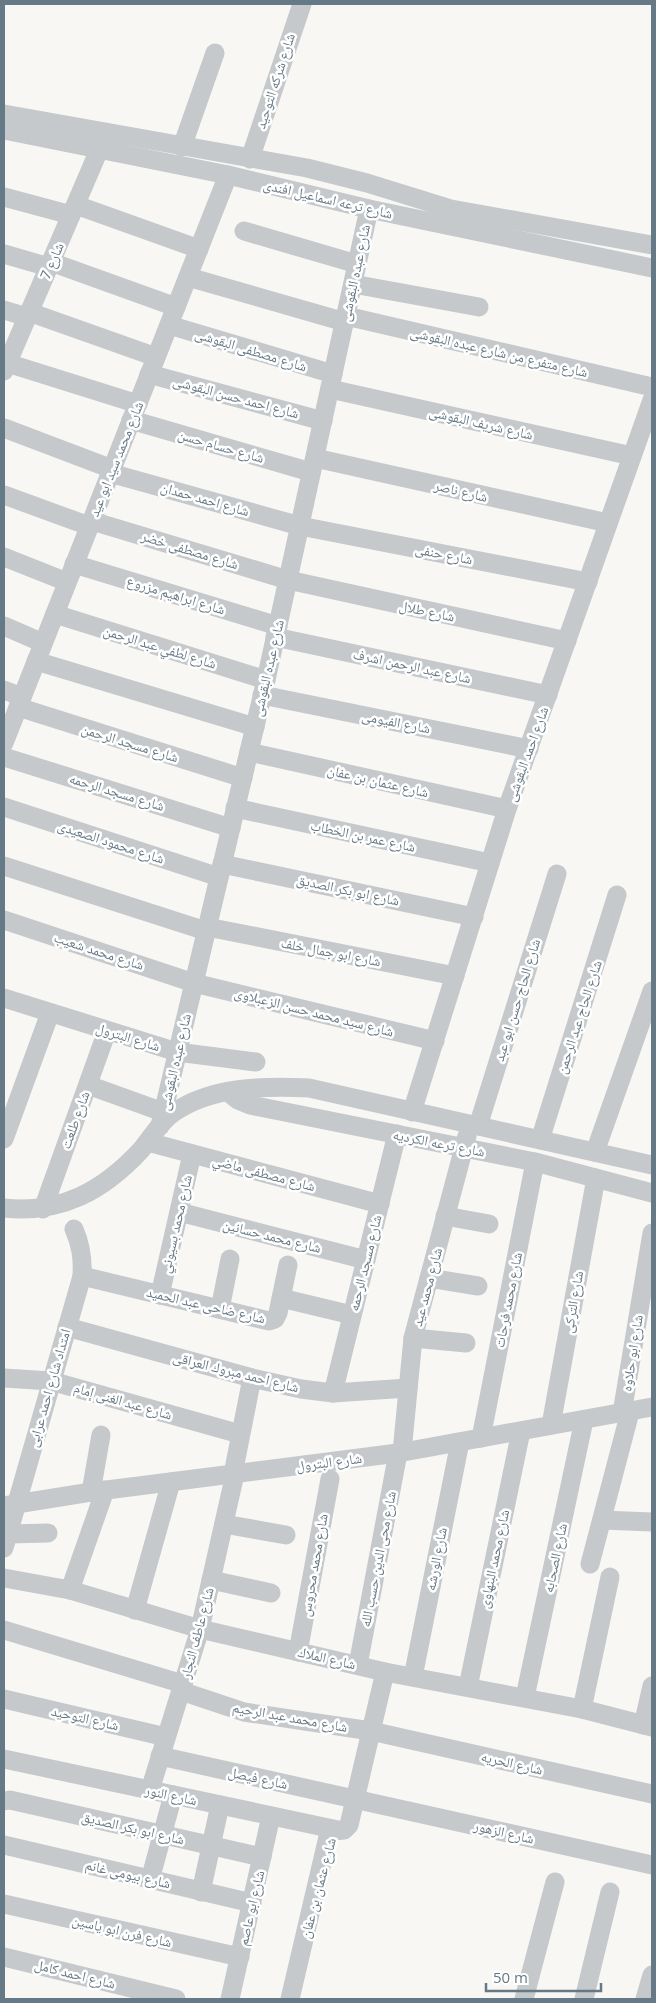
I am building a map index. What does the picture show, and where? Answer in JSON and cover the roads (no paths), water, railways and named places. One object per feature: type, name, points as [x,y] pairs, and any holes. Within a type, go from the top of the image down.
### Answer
[{"type":"street","name":"شارع شركه التوحيد","points":[[250,159],[302,4]]},
{"type":"street","points":[[182,146],[215,53]]},
{"type":"street","name":"شارع ترعه اسماعيل افندى","points":[[4,114],[307,168],[367,183],[452,209],[652,245]]},
{"type":"street","name":"شارع ترعه اسماعيل افندى","points":[[4,130],[228,176],[369,209],[652,268]]},
{"type":"street","name":"شارع 7","points":[[5,365],[74,210],[98,150]]},
{"type":"street","name":"شارع محمد سيد ابو عيد","points":[[4,743],[228,176]]},
{"type":"street","points":[[4,197],[74,210],[199,249]]},
{"type":"street","name":"شارع عبده البقوشى","points":[[162,1119],[255,727],[369,209]]},
{"type":"street","points":[[244,231],[357,264]]},
{"type":"street","name":"شارع مصطفى البقوشى","points":[[4,254],[50,264],[331,382]]},
{"type":"street","name":"شارع متفرع من شارع عبده البقوشى","points":[[188,277],[345,319],[652,387]]},
{"type":"street","points":[[353,284],[479,308]]},
{"type":"street","points":[[4,310],[28,315],[156,357]]},
{"type":"street","name":"شارع حسام حسن","points":[[5,365],[134,412],[313,465]]},
{"type":"street","name":"شارع احمد حسن البقوشى","points":[[149,374],[323,420]]},
{"type":"street","name":"شارع شريف البقوشى","points":[[331,382],[632,456]]},
{"type":"street","name":"شارع احمد البقوشى","points":[[412,1112],[507,809],[652,400]]},
{"type":"street","name":"شارع احمد حمدان","points":[[4,428],[111,471],[300,526]]},
{"type":"street","name":"شارع ناصر","points":[[313,465],[608,523]]},
{"type":"street","points":[[4,495],[90,523]]},
{"type":"street","name":"شارع مصطفى خضر","points":[[90,523],[288,580]]},
{"type":"street","name":"شارع حنفى","points":[[300,526],[588,582]]},
{"type":"street","points":[[4,557],[67,582]]},
{"type":"street","name":"شارع ابراهيم مزروع","points":[[74,564],[276,631]]},
{"type":"street","name":"شارع طلال","points":[[288,580],[567,642]]},
{"type":"street","name":"شارع لطفي عبد الرحمن","points":[[55,614],[264,687]]},
{"type":"street","points":[[4,626],[43,643]]},
{"type":"street","name":"شارع عبد الرحمن اشرف","points":[[276,631],[548,695]]},
{"type":"street","points":[[36,661],[255,727]]},
{"type":"street","name":"شارع الفيومى","points":[[264,687],[529,749]]},
{"type":"street","name":"شارع مسجد الرحمن","points":[[4,690],[20,702],[243,778]]},
{"type":"street","name":"شارع عثمان بن عفان","points":[[249,752],[507,809]]},
{"type":"street","name":"شارع مسجد الرحمه","points":[[4,757],[231,828]]},
{"type":"street","name":"شارع محمود الصعيدى","points":[[4,807],[221,870]]},
{"type":"street","name":"شارع عمر بن الخطاب","points":[[235,808],[490,863]]},
{"type":"street","name":"شارع ابو جمال خلف","points":[[4,866],[206,929],[455,976]]},
{"type":"street","name":"شارع ابو بكر الصديق","points":[[221,870],[474,917]]},
{"type":"street","name":"شارع الحاج حسن ابو عبد","points":[[474,1126],[557,874]]},
{"type":"street","name":"شارع الحاج عبد الرحمن","points":[[540,1140],[617,895]]},
{"type":"street","name":"شارع محمد شعيب","points":[[4,920],[194,983]]},
{"type":"street","name":"شارع سيد محمد حسن الزعبلاوى","points":[[194,983],[435,1041]]},
{"type":"street","points":[[595,1152],[652,991]]},
{"type":"street","name":"شارع البترول","points":[[4,998],[177,1052],[256,1062]]},
{"type":"street","points":[[4,1139],[50,1013]]},
{"type":"street","name":"شارع طلعت","points":[[43,1209],[107,1030]]},
{"type":"street","points":[[88,1085],[162,1119]]},
{"type":"street","name":"شارع ترعه الكرديه","points":[[4,1208],[43,1209],[74,1199],[102,1185],[127,1165],[148,1142],[162,1119],[197,1099],[228,1092],[272,1086],[308,1088],[652,1165]]},
{"type":"street","name":"شارع ترعه الكرديه","points":[[228,1092],[238,1100],[250,1105],[536,1162],[652,1193]]},
{"type":"street","name":"شارع محمد عيد","points":[[400,1452],[413,1338],[464,1148],[474,1126]]},
{"type":"street","name":"شارع مسجد الرحمه","points":[[333,1393],[397,1134]]},
{"type":"street","name":"شارع مصطفى ماضي","points":[[148,1142],[380,1204]]},
{"type":"street","name":"شارع محمد بسيوني","points":[[160,1295],[192,1154]]},
{"type":"street","name":"شارع محمد فرحات","points":[[481,1438],[536,1162]]},
{"type":"street","name":"شارع التركى","points":[[551,1426],[596,1178]]},
{"type":"street","name":"شارع محمد حسانين","points":[[179,1212],[366,1260]]},
{"type":"street","points":[[445,1216],[489,1224]]},
{"type":"street","name":"امتداد شارع احمد عرابى","points":[[6,1541],[10,1505],[51,1381],[82,1276],[83,1260],[80,1244],[74,1229]]},
{"type":"street","name":"شارع ابو حلاوه","points":[[590,1564],[602,1520],[626,1412],[652,1233]]},
{"type":"street","points":[[220,1309],[230,1259]]},
{"type":"street","name":"شارع ضاحى عبد الحميد","points":[[82,1276],[272,1320],[278,1314],[288,1265]]},
{"type":"street","points":[[429,1278],[478,1286]]},
{"type":"street","points":[[281,1298],[352,1315]]},
{"type":"street","name":"شارع احمد مبروك العراقى","points":[[67,1327],[252,1378],[301,1389],[333,1393],[408,1388]]},
{"type":"street","points":[[413,1338],[466,1343]]},
{"type":"street","name":"شارع عبد الغنى إمام","points":[[4,1378],[51,1381],[240,1434]]},
{"type":"street","name":"شارع عاطف النجار","points":[[150,1790],[200,1629],[224,1524],[252,1378]]},
{"type":"street","name":"شارع البترول","points":[[10,1505],[98,1491],[400,1452],[652,1407]]},
{"type":"street","name":"شارع الصحابه","points":[[525,1697],[584,1420]]},
{"type":"street","name":"شارع محمد البنهاوى","points":[[468,1687],[520,1431]]},
{"type":"street","points":[[70,1590],[98,1491],[101,1436]]},
{"type":"street","name":"شارع الورشه","points":[[413,1677],[460,1442]]},
{"type":"street","name":"شارع محى الدين حسب الله","points":[[358,1665],[400,1452]]},
{"type":"street","name":"شارع محمد محروس","points":[[298,1652],[330,1479]]},
{"type":"street","points":[[136,1610],[171,1482]]},
{"type":"street","points":[[602,1520],[652,1522]]},
{"type":"street","points":[[224,1524],[286,1535]]},
{"type":"street","points":[[6,1541],[48,1533]]},
{"type":"street","name":"شارع الملاك","points":[[4,1578],[70,1590],[200,1629],[298,1652],[385,1672],[582,1709],[647,1726]]},
{"type":"street","points":[[582,1709],[610,1578]]},
{"type":"street","points":[[211,1580],[271,1593]]},
{"type":"street","points":[[4,1630],[182,1687]]},
{"type":"street","name":"شارع عثمان بن عفان","points":[[290,1999],[328,1837],[333,1831],[344,1830],[349,1825],[385,1672]]},
{"type":"street","points":[[647,1726],[652,1686]]},
{"type":"street","name":"شارع محمد عبد الرحيم","points":[[182,1687],[244,1712],[371,1732]]},
{"type":"street","name":"شارع التوحيد","points":[[4,1699],[166,1737]]},
{"type":"street","name":"شارع الحريه","points":[[371,1732],[652,1794]]},
{"type":"street","name":"شارع فيصل","points":[[160,1756],[356,1799]]},
{"type":"street","name":"شارع النور","points":[[4,1759],[338,1830]]},
{"type":"street","points":[[150,1880],[173,1795]]},
{"type":"street","name":"شارع الزهور","points":[[356,1799],[652,1865]]},
{"type":"street","name":"شارع ابو بكر الصديق","points":[[4,1801],[10,1800],[262,1857]]},
{"type":"street","points":[[201,1892],[220,1805]]},
{"type":"street","name":"شارع ابو عاصم","points":[[230,1999],[271,1816]]},
{"type":"street","name":"شارع بيومى غانم","points":[[4,1845],[252,1904]]},
{"type":"street","points":[[524,1999],[555,1882]]},
{"type":"street","points":[[584,1999],[610,1892]]},
{"type":"street","name":"شارع فرن ابو ياسين","points":[[4,1904],[240,1957]]},
{"type":"street","name":"شارع احمد كامل","points":[[4,1956],[176,1999]]},
{"type":"street","points":[[645,1999],[652,1974]]}]
